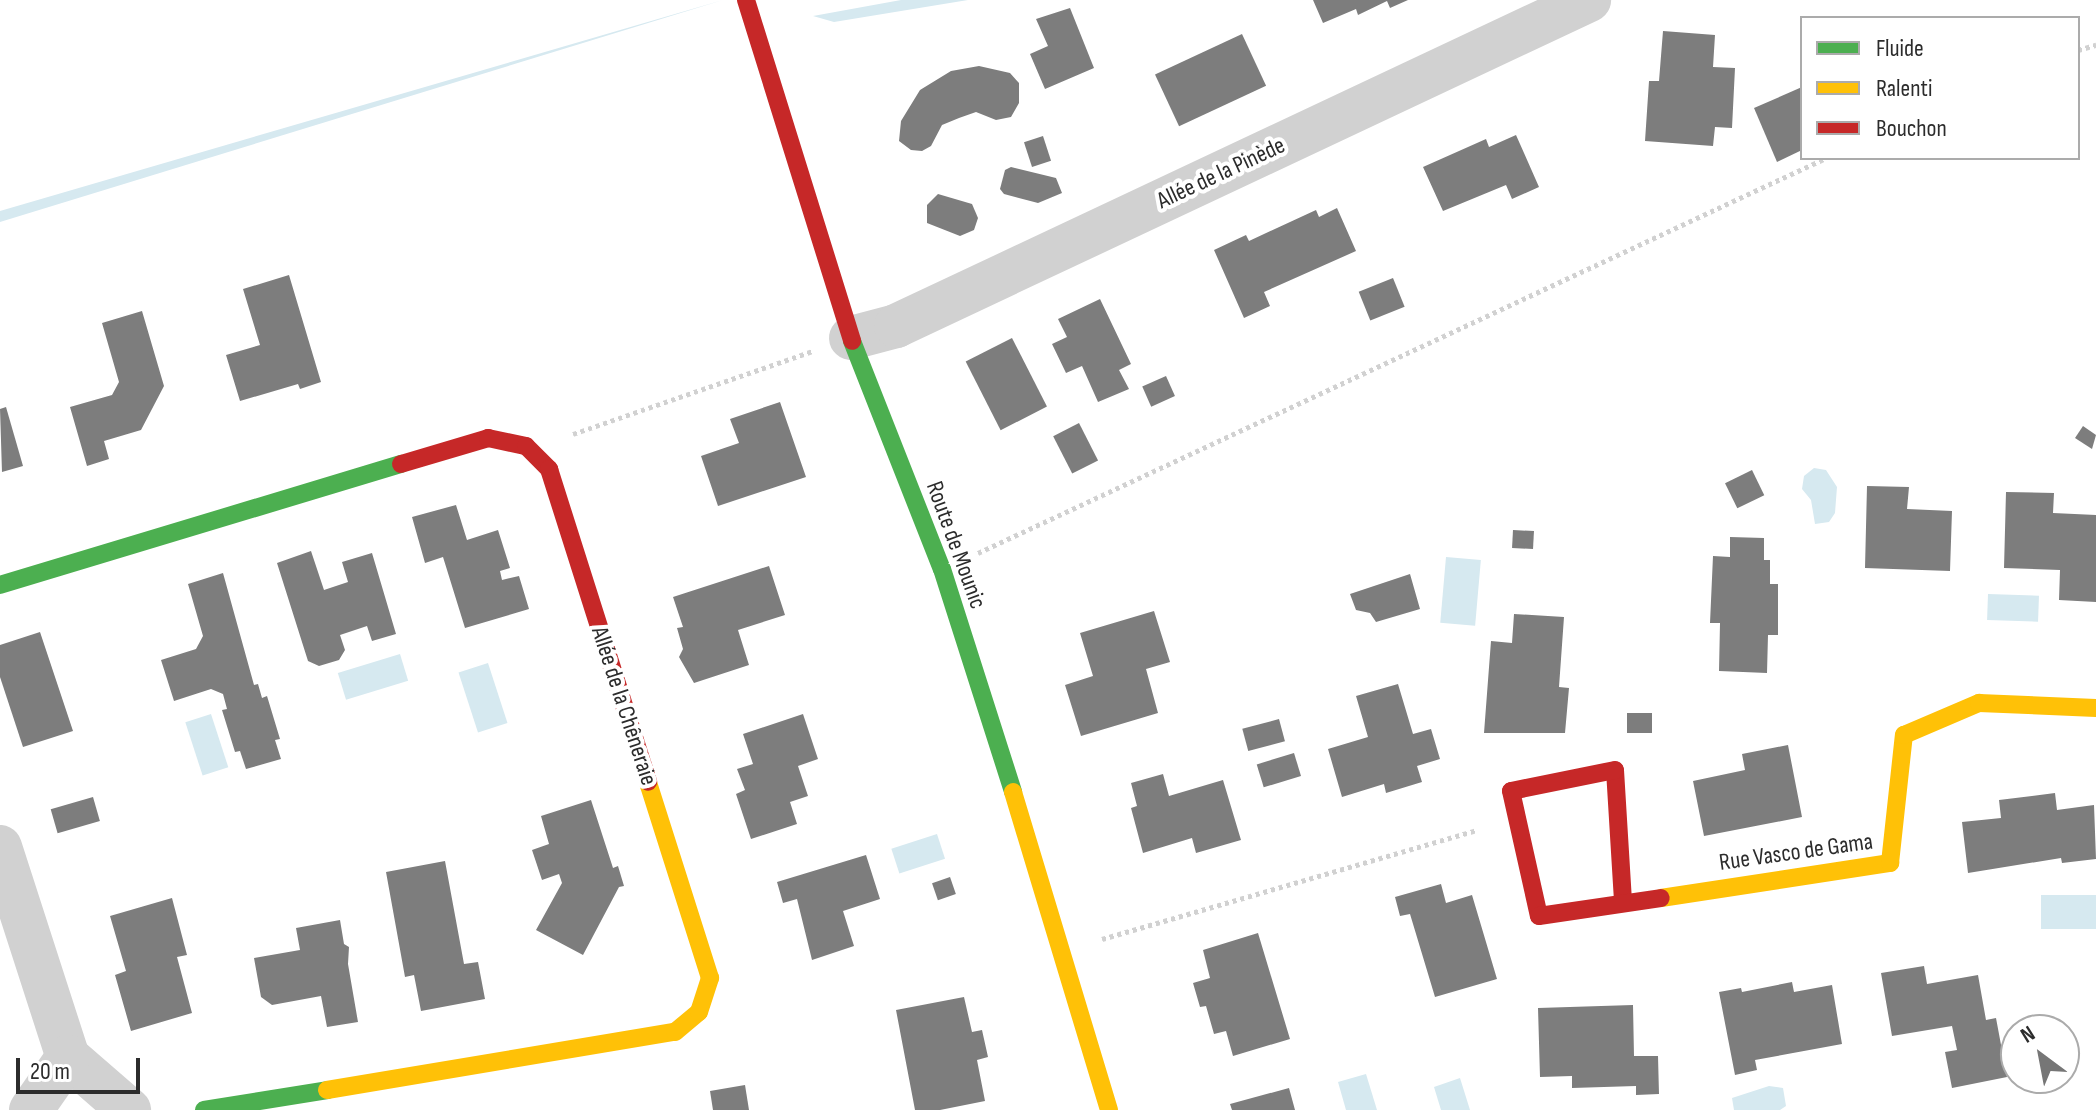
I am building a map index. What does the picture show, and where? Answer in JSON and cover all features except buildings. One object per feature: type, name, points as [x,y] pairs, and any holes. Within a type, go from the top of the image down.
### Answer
[{"type":"street","name":"Route de Mounic","points":[[746,0],[851,338],[942,569],[1063,951],[1109,1110]]},
{"type":"street","name":"Allée de la Pinède","points":[[851,338],[896,326],[1589,0]]},
{"type":"street","points":[[0,585],[488,438],[526,446],[549,469]]},
{"type":"street","name":"Allée de la Chêneraie","points":[[204,1110],[675,1032],[699,1012],[710,978],[549,469]]},
{"type":"street","name":"Rue Vasco de Gama","points":[[1623,901],[1615,770],[1511,791],[1539,916],[1890,863],[1904,735],[1979,703],[2096,708]]},
{"type":"street","points":[[0,847],[68,1057],[129,1110]]},
{"type":"street","points":[[31,1110],[68,1057]]},
{"type":"path","points":[[942,569],[1822,160]]},
{"type":"path","points":[[549,469],[562,438],[851,338]]},
{"type":"path","points":[[1063,951],[1341,867],[1517,819]]},
{"type":"shaded area","points":[[723,0],[0,222],[0,211]]},
{"type":"shaded area","points":[[901,0],[968,0],[834,22],[813,16]]},
{"type":"shaded area","points":[[1814,468],[1826,470],[1837,487],[1835,513],[1829,522],[1815,524],[1811,500],[1802,489],[1804,476]]},
{"type":"shaded area","points":[[1446,557],[1481,560],[1475,626],[1440,623]]},
{"type":"shaded area","points":[[1988,594],[2039,596],[2038,622],[1987,620]]},
{"type":"shaded area","points":[[400,654],[408,681],[346,700],[338,673]]},
{"type":"shaded area","points":[[488,663],[507,723],[478,732],[459,673]]},
{"type":"shaded area","points":[[211,714],[228,767],[203,776],[185,722]]},
{"type":"shaded area","points":[[937,834],[945,859],[899,874],[891,849]]},
{"type":"shaded area","points":[[2041,895],[2096,895],[2096,929],[2041,929]]},
{"type":"shaded area","points":[[1366,1074],[1377,1110],[1346,1110],[1338,1082]]},
{"type":"shaded area","points":[[1460,1078],[1470,1110],[1441,1110],[1434,1087]]},
{"type":"shaded area","points":[[1769,1086],[1783,1088],[1786,1106],[1780,1110],[1734,1110],[1732,1098]]},
{"type":"traffic: fast","points":[[852,341],[942,569],[1013,792]]},
{"type":"traffic: fast","points":[[0,585],[401,464]]},
{"type":"traffic: fast","points":[[204,1110],[327,1090]]},
{"type":"traffic: slow","points":[[1661,898],[1890,863],[1904,735],[1979,703],[2096,708]]},
{"type":"traffic: slow","points":[[327,1090],[675,1032],[699,1012],[710,978],[648,782]]},
{"type":"traffic: slow","points":[[1013,792],[1109,1110]]},
{"type":"traffic: jam","points":[[746,0],[852,341]]},
{"type":"traffic: jam","points":[[401,464],[488,438],[526,446],[549,469],[648,782]]},
{"type":"traffic: jam","points":[[1623,901],[1615,770],[1511,791],[1539,916],[1661,898]]}]
